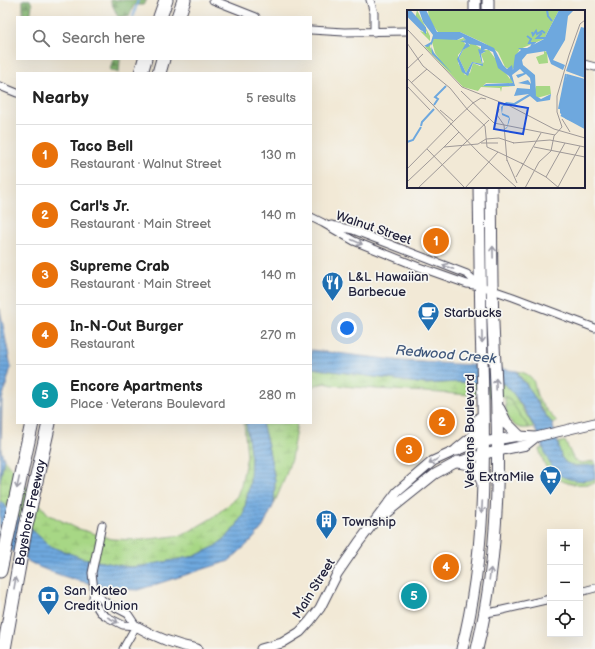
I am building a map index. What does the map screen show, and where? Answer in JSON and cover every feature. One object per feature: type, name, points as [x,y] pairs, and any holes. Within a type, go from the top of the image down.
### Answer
[{"type":"highway","points":[[160,16],[166,0]]},
{"type":"highway","points":[[178,16],[184,0]]},
{"type":"highway","points":[[141,72],[146,60]]},
{"type":"highway","points":[[159,72],[163,60]]},
{"type":"highway","name":"Bayshore Freeway","points":[[0,571],[32,424]]},
{"type":"highway","name":"Bayshore Freeway","points":[[4,649],[18,564],[49,424]]},
{"type":"main road","name":"Veterans Boulevard","points":[[462,649],[474,592],[479,552],[483,488],[484,442],[478,188]]},
{"type":"main road","name":"Veterans Boulevard","points":[[477,649],[486,613],[495,535],[497,497],[498,440],[493,291],[492,188]]},
{"type":"main road","points":[[497,402],[503,419],[519,436]]},
{"type":"main road","points":[[457,450],[473,437],[478,426],[483,404]]},
{"type":"main road","points":[[457,462],[468,463],[474,466],[480,475],[483,488]]},
{"type":"main road","points":[[466,627],[486,613],[474,592]]},
{"type":"street","points":[[213,0],[253,16]]},
{"type":"street","points":[[370,0],[374,13],[374,32]]},
{"type":"street","points":[[312,30],[344,32],[407,31]]},
{"type":"street","points":[[585,64],[595,67]]},
{"type":"street","points":[[0,86],[16,93]]},
{"type":"street","name":"Walnut Street","points":[[312,218],[361,244],[467,284],[481,286],[595,328]]},
{"type":"street","name":"Walnut Street","points":[[323,223],[353,230],[459,271],[466,274],[481,286]]},
{"type":"street","name":"Main Street","points":[[261,649],[283,646],[300,632],[320,608],[337,574],[397,492],[433,461],[457,450],[484,442],[519,436],[536,437],[595,423]]},
{"type":"street","name":"Main Street","points":[[374,524],[435,474],[457,462],[484,454],[526,445],[536,437]]},
{"type":"street","points":[[102,525],[92,572],[94,587],[93,598],[100,612],[123,625],[136,626],[172,643],[197,649]]},
{"type":"street","points":[[94,587],[103,601],[128,614],[136,626]]},
{"type":"street","points":[[583,591],[595,588]]},
{"type":"street","points":[[486,613],[547,600]]},
{"type":"street","points":[[123,649],[136,626]]},
{"type":"green space","points":[[23,0],[30,0],[32,5],[30,16],[23,16]]},
{"type":"green space","points":[[110,0],[147,0],[143,5],[134,5],[129,16],[118,16]]},
{"type":"green space","points":[[113,60],[120,60],[119,72],[110,70]]},
{"type":"green space","points":[[312,368],[425,384],[457,382],[505,384],[513,393],[534,427],[529,428],[510,400],[506,397],[377,389],[325,383],[312,387]]},
{"type":"green space","points":[[517,371],[524,373],[532,379],[540,402],[557,421],[552,423]]},
{"type":"green space","points":[[505,397],[510,399],[529,428],[517,427],[513,424],[507,415]]},
{"type":"green space","points":[[244,424],[246,424],[251,458],[250,482],[244,512],[237,525],[227,537],[214,547],[195,556],[143,566],[128,567],[82,558],[50,546],[0,501],[0,481],[4,459],[48,514],[76,528],[112,539],[141,540],[183,535],[212,518],[237,496],[241,485],[247,456]]},
{"type":"green space","points":[[262,424],[297,424],[291,459],[274,504],[275,480]]},
{"type":"green space","points":[[565,441],[574,460],[581,463],[595,461],[595,465],[576,466],[563,460],[559,451],[558,443]]},
{"type":"green space","points":[[544,448],[554,470],[582,481],[595,479],[595,483],[571,484],[554,476],[548,470],[542,458],[539,449]]},
{"type":"water","points":[[0,309],[11,367],[2,400],[1,450],[4,459],[0,481]]},
{"type":"water","points":[[312,350],[403,361],[472,365],[517,371],[542,411],[552,423],[561,457],[566,463],[575,466],[595,465],[595,479],[573,480],[558,474],[554,470],[530,419],[516,397],[505,384],[457,382],[425,384],[312,368]]},
{"type":"water","points":[[246,424],[262,424],[275,480],[274,504],[263,527],[252,540],[229,561],[138,590],[127,590],[75,580],[39,567],[0,543],[0,501],[50,546],[82,558],[128,567],[143,566],[195,556],[214,547],[227,537],[237,525],[244,512],[250,482],[251,458]]},
{"type":"waterway","points":[[133,16],[138,0]]},
{"type":"place","name":"Taco Bell","points":[[436,241]]},
{"type":"place","name":"L&L Hawaiian Barbecue","points":[[332,302]]},
{"type":"place","name":"Starbucks","points":[[428,332]]},
{"type":"place","name":"Carl's Jr.","points":[[442,422]]},
{"type":"place","name":"Supreme Crab","points":[[409,450]]},
{"type":"place","name":"ExtraMile","points":[[550,496]]},
{"type":"place","name":"Township","points":[[326,540]]},
{"type":"place","name":"In-N-Out Burger","points":[[446,567]]},
{"type":"place","name":"Encore Apartments","points":[[414,596]]},
{"type":"place","name":"San Mateo Credit Union","points":[[49,616]]},
{"type":"water label","name":"Redwood Creek","points":[[446,354]]}]
